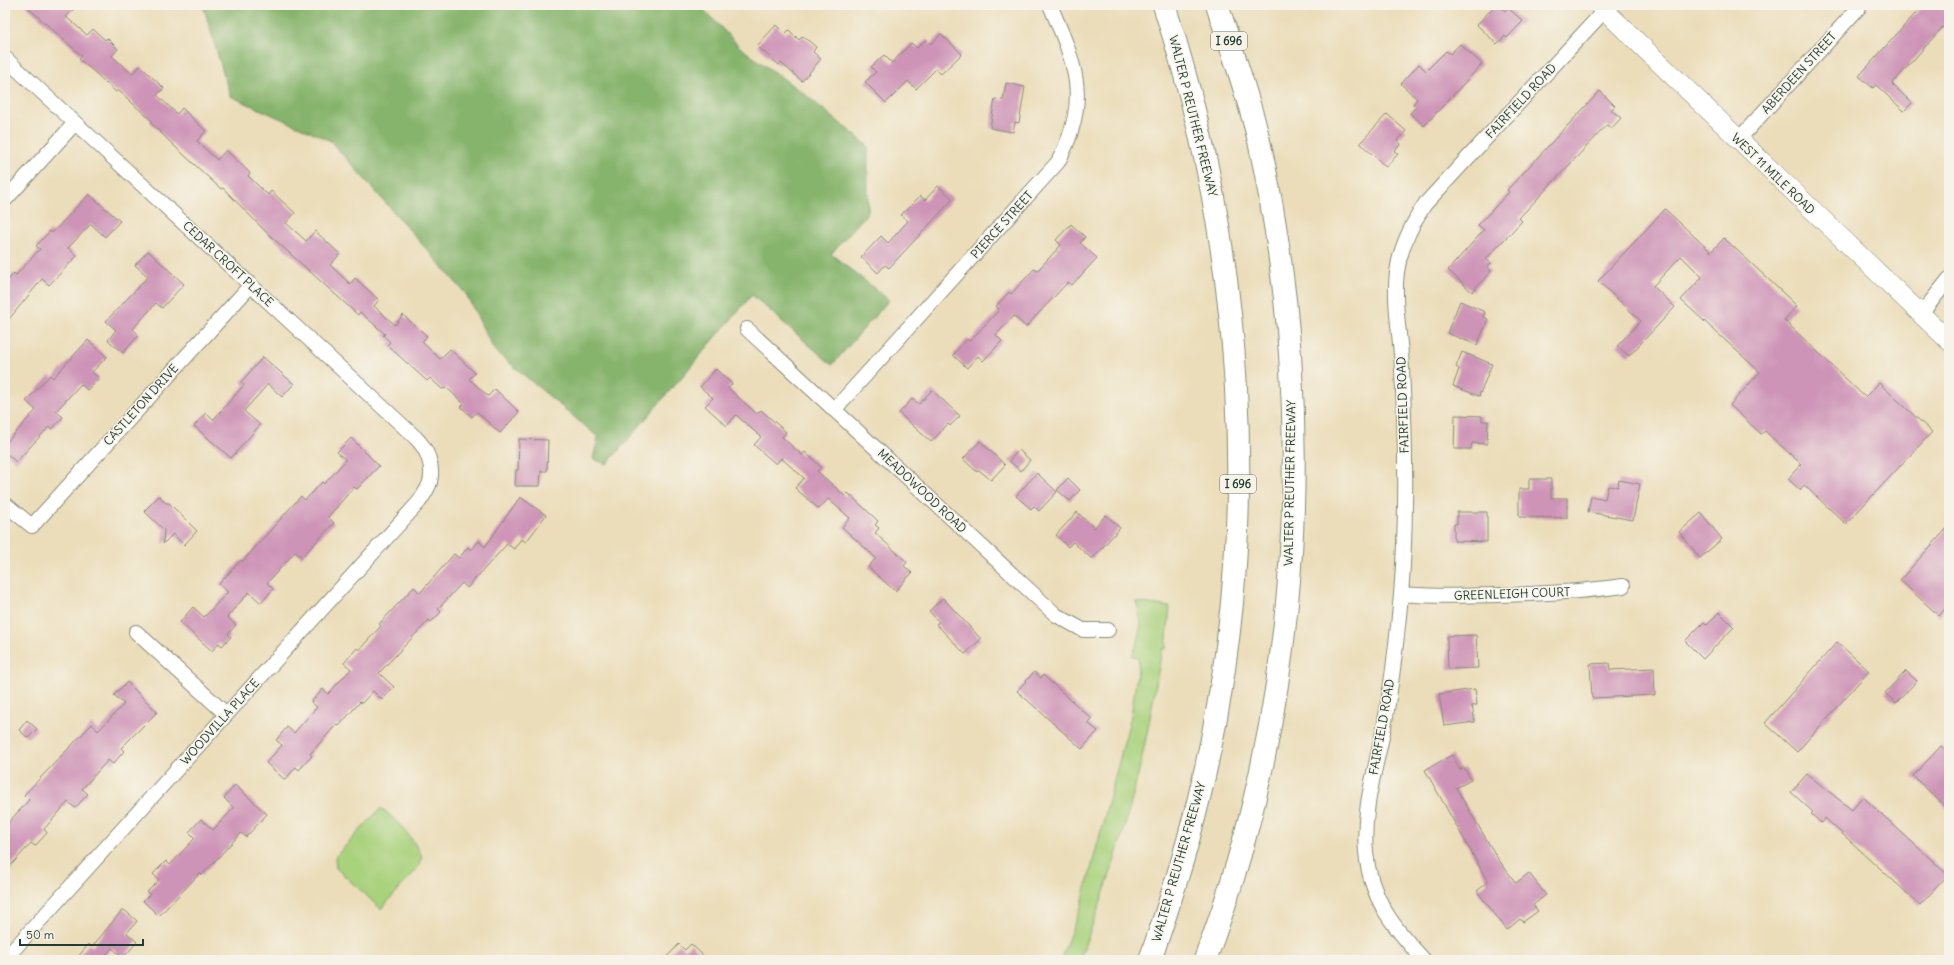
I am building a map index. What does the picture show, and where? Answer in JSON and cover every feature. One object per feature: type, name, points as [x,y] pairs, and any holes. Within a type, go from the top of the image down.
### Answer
[{"type":"highway","name":"WALTER P REUTHER FREEWAY","points":[[1150,960],[1169,906],[1187,846],[1214,731],[1231,612],[1237,536],[1238,474],[1238,412],[1234,350],[1221,237],[1201,137],[1186,78],[1164,5]]},
{"type":"highway","name":"WALTER P REUTHER FREEWAY","points":[[1205,960],[1250,821],[1276,690],[1284,631],[1290,568],[1293,446],[1287,322],[1270,200],[1258,139],[1241,77],[1217,5]]},
{"type":"main road","name":"WEST 11 MILE ROAD","points":[[1602,8],[1949,341]]},
{"type":"street","name":"PIERCE STREET","points":[[834,410],[1058,162],[1067,144],[1074,124],[1078,100],[1076,74],[1067,44],[1050,5]]},
{"type":"street","name":"ABERDEEN STREET","points":[[1738,140],[1861,5]]},
{"type":"street","name":"FAIRFIELD ROAD","points":[[1424,960],[1389,920],[1373,888],[1366,852],[1366,817],[1390,689],[1401,594],[1405,436],[1396,286],[1401,255],[1406,238],[1418,215],[1442,184],[1602,8]]},
{"type":"street","name":"CEDAR CROFT PLACE","points":[[5,58],[422,444],[430,466],[430,482]]},
{"type":"street","points":[[5,200],[75,123]]},
{"type":"street","points":[[1921,314],[1949,279]]},
{"type":"street","name":"CASTLETON DRIVE","points":[[5,504],[32,526],[251,285]]},
{"type":"street","name":"MEADOWOOD ROAD","points":[[747,329],[1056,615],[1083,630],[1108,630]]},
{"type":"street","name":"WOODVILLA PLACE","points":[[5,959],[420,502],[430,482]]},
{"type":"street","name":"GREENLEIGH COURT","points":[[1401,594],[1462,596],[1554,593],[1591,591],[1623,586]]},
{"type":"street","points":[[136,632],[226,714]]},
{"type":"green space","points":[[203,5],[699,5],[742,49],[806,95],[868,146],[868,212],[831,254],[889,300],[832,365],[752,295],[607,464],[593,459],[598,437],[494,350],[466,294],[331,141],[230,96]]},
{"type":"green space","points":[[1136,602],[1170,607],[1166,649],[1162,649],[1146,737],[1134,791],[1121,840],[1097,912],[1079,960],[1060,960],[1081,907],[1131,716],[1139,660],[1132,655],[1140,635],[1140,616]]},
{"type":"green space","points":[[381,808],[404,830],[422,856],[418,868],[381,909],[336,868],[335,857]]},
{"type":"building","points":[[25,5],[77,5],[66,17],[87,35],[93,29],[105,40],[107,38],[118,49],[112,56],[132,74],[140,66],[164,88],[157,95],[177,114],[182,108],[206,131],[197,141],[217,160],[226,150],[250,173],[248,176],[268,195],[271,191],[295,213],[286,223],[306,241],[315,231],[340,254],[330,265],[350,284],[355,278],[379,300],[374,306],[395,325],[403,315],[427,336],[422,342],[440,359],[450,349],[475,373],[469,379],[488,396],[495,389],[519,412],[500,433],[477,412],[472,417],[461,407],[464,404],[447,388],[442,389],[430,378],[427,381],[387,345],[390,342],[383,335],[385,334],[360,312],[358,315],[265,231],[223,188],[221,189],[168,140],[151,123],[152,121],[118,90],[116,92],[79,59],[82,56]]},
{"type":"building","points":[[1495,5],[1498,5],[1505,11],[1508,8],[1523,21],[1507,38],[1505,36],[1497,44],[1477,25]]},
{"type":"building","points":[[1923,5],[1949,5],[1949,20],[1892,84],[1912,103],[1904,111],[1876,85],[1873,88],[1859,76]]},
{"type":"building","points":[[776,25],[785,34],[789,30],[799,40],[803,36],[816,47],[813,52],[821,59],[802,81],[781,63],[779,65],[757,46]]},
{"type":"building","points":[[941,34],[962,54],[941,74],[936,69],[916,89],[908,81],[886,103],[865,82],[876,72],[871,67],[884,55],[892,63],[911,43],[917,48],[926,39],[931,44]]},
{"type":"building","points":[[1460,44],[1482,64],[1424,126],[1410,113],[1416,107],[1413,104],[1417,99],[1401,84],[1419,64],[1426,71],[1446,51],[1450,54]]},
{"type":"building","points":[[1006,83],[1025,87],[1019,123],[1015,122],[1013,132],[990,128],[995,99],[1003,100]]},
{"type":"building","points":[[1600,91],[1615,106],[1611,110],[1621,118],[1611,129],[1607,125],[1519,218],[1522,221],[1486,259],[1491,263],[1487,267],[1491,271],[1472,292],[1448,270],[1484,230],[1478,225],[1509,192],[1507,190]]},
{"type":"building","points":[[1387,114],[1406,131],[1397,140],[1401,144],[1394,151],[1398,154],[1386,167],[1360,143]]},
{"type":"building","points":[[938,186],[953,199],[889,268],[885,265],[878,273],[861,257],[881,236],[888,243],[908,221],[901,215],[920,196],[925,200]]},
{"type":"building","points":[[89,194],[120,221],[105,237],[91,224],[68,248],[77,256],[49,285],[42,279],[5,324],[5,284],[14,273],[16,275],[40,249],[36,246],[50,231],[52,233]]},
{"type":"building","points":[[1665,209],[1711,252],[1724,238],[1797,306],[1784,320],[1865,397],[1879,383],[1932,432],[1846,524],[1804,485],[1800,490],[1788,479],[1801,464],[1765,431],[1761,434],[1730,405],[1760,372],[1681,300],[1702,277],[1681,256],[1653,286],[1675,307],[1629,356],[1617,346],[1641,321],[1598,281]]},
{"type":"building","points":[[1071,224],[1085,237],[1080,243],[1097,258],[1072,285],[1068,282],[1026,327],[1014,316],[996,335],[1002,341],[983,361],[978,356],[967,368],[953,355],[967,339],[970,341],[999,310],[996,306],[1009,292],[1011,294],[1034,269],[1037,271],[1061,245],[1056,240]]},
{"type":"building","points":[[148,251],[184,284],[162,308],[156,303],[133,329],[139,335],[123,353],[108,340],[116,330],[106,321],[148,277],[135,265]]},
{"type":"building","points":[[1460,301],[1485,312],[1483,317],[1488,319],[1477,345],[1447,333]]},
{"type":"building","points":[[88,340],[107,357],[92,372],[99,378],[87,390],[81,384],[56,411],[63,417],[52,429],[49,427],[16,462],[5,452],[5,444],[36,410],[26,401],[50,375],[53,378]]},
{"type":"building","points":[[1462,352],[1492,364],[1479,396],[1453,386],[1459,369],[1456,367]]},
{"type":"building","points":[[263,357],[294,384],[282,397],[268,384],[244,411],[260,425],[231,458],[194,426],[206,413],[213,420],[244,385],[241,382]]},
{"type":"building","points":[[716,369],[732,384],[728,388],[757,414],[761,410],[786,432],[782,437],[802,455],[805,452],[821,467],[817,471],[845,496],[848,493],[878,521],[875,525],[879,528],[875,533],[907,562],[904,566],[912,573],[895,591],[868,567],[876,558],[842,527],[850,518],[828,499],[819,509],[795,488],[804,478],[781,458],[776,464],[754,445],[761,437],[736,415],[727,426],[705,406],[713,398],[700,387]]},
{"type":"building","points":[[932,390],[960,416],[950,426],[948,424],[931,442],[899,413],[912,399],[919,404]]},
{"type":"building","points":[[1455,415],[1482,416],[1482,421],[1488,421],[1487,444],[1472,443],[1471,449],[1454,449]]},
{"type":"building","points":[[351,438],[379,466],[357,489],[354,487],[328,517],[334,523],[302,557],[295,552],[267,583],[273,589],[261,603],[249,592],[227,617],[236,625],[228,634],[231,637],[222,646],[219,643],[212,651],[180,622],[193,607],[204,617],[228,592],[219,584],[241,560],[242,562],[301,496],[305,500],[322,482],[324,484],[346,460],[337,452]]},
{"type":"building","points":[[519,439],[548,440],[547,471],[541,471],[540,486],[515,486],[516,470],[518,470]]},
{"type":"building","points":[[980,441],[1005,465],[991,480],[979,470],[977,472],[963,459]]},
{"type":"building","points":[[1019,450],[1030,460],[1021,471],[1009,461]]},
{"type":"building","points":[[1037,473],[1057,492],[1039,511],[1034,506],[1031,509],[1016,496]]},
{"type":"building","points":[[1068,478],[1080,490],[1070,501],[1057,490]]},
{"type":"building","points":[[1529,479],[1551,479],[1551,498],[1567,498],[1567,518],[1519,517],[1519,489],[1529,489]]},
{"type":"building","points":[[1619,480],[1640,484],[1633,520],[1588,512],[1591,496],[1605,499],[1608,486],[1618,487]]},
{"type":"building","points":[[159,496],[166,503],[169,503],[197,531],[184,545],[173,534],[163,544],[164,530],[144,511]]},
{"type":"building","points":[[520,497],[546,515],[526,542],[521,539],[514,549],[507,544],[467,588],[462,583],[438,609],[441,612],[431,622],[429,620],[379,673],[394,687],[382,700],[373,691],[362,703],[360,702],[339,726],[337,724],[310,754],[312,756],[299,770],[296,767],[285,780],[266,763],[282,745],[276,740],[287,727],[294,733],[317,707],[311,702],[323,689],[328,694],[351,669],[344,663],[357,648],[359,650],[381,626],[379,624],[414,587],[420,593],[454,554],[459,558],[468,547],[471,550],[479,541],[485,547]]},
{"type":"building","points":[[1077,512],[1094,528],[1106,515],[1120,528],[1092,559],[1073,542],[1068,547],[1056,535]]},
{"type":"building","points":[[1457,512],[1487,512],[1487,542],[1454,541],[1454,524],[1457,524]]},
{"type":"building","points":[[1701,513],[1722,539],[1700,558],[1679,532]]},
{"type":"building","points":[[1949,526],[1949,604],[1939,616],[1900,580]]},
{"type":"building","points":[[943,598],[981,639],[965,654],[936,624],[939,622],[929,611]]},
{"type":"building","points":[[1719,612],[1734,627],[1703,659],[1685,641],[1704,622],[1707,625]]},
{"type":"building","points":[[1476,635],[1478,668],[1448,669],[1447,636]]},
{"type":"building","points":[[1837,642],[1869,671],[1797,752],[1765,723]]},
{"type":"building","points":[[1609,663],[1610,670],[1654,668],[1655,695],[1592,698],[1590,664]]},
{"type":"building","points":[[1906,671],[1917,681],[1896,703],[1885,693]]},
{"type":"building","points":[[1034,672],[1041,678],[1043,675],[1092,719],[1088,723],[1098,731],[1082,749],[1017,691]]},
{"type":"building","points":[[127,682],[157,712],[121,748],[124,751],[113,764],[108,760],[82,789],[88,794],[75,808],[68,802],[44,829],[47,833],[35,846],[31,843],[5,872],[5,826],[29,800],[24,795],[92,724],[98,731],[124,704],[114,695]]},
{"type":"building","points":[[1475,689],[1477,705],[1472,706],[1475,722],[1444,726],[1439,694]]},
{"type":"building","points":[[27,720],[37,729],[28,738],[19,730]]},
{"type":"building","points":[[1941,746],[1949,753],[1949,810],[1913,776]]},
{"type":"building","points":[[1452,755],[1460,770],[1464,767],[1471,780],[1456,788],[1498,859],[1516,883],[1529,873],[1546,895],[1533,905],[1538,911],[1523,922],[1520,919],[1507,930],[1477,891],[1488,882],[1425,770]]},
{"type":"building","points":[[1807,774],[1852,810],[1863,797],[1948,875],[1920,905],[1825,818],[1821,823],[1811,814],[1813,812],[1791,792]]},
{"type":"building","points":[[235,785],[267,814],[246,837],[241,833],[202,875],[200,873],[159,916],[143,901],[150,894],[147,892],[159,880],[153,874],[166,861],[170,865],[195,838],[189,832],[201,819],[213,830],[234,808],[224,798]]},
{"type":"building","points":[[123,909],[137,921],[127,933],[137,942],[123,958],[112,948],[104,957],[107,960],[75,960],[89,944],[92,947]]},
{"type":"building","points":[[679,944],[685,950],[691,944],[708,960],[664,960]]}]
